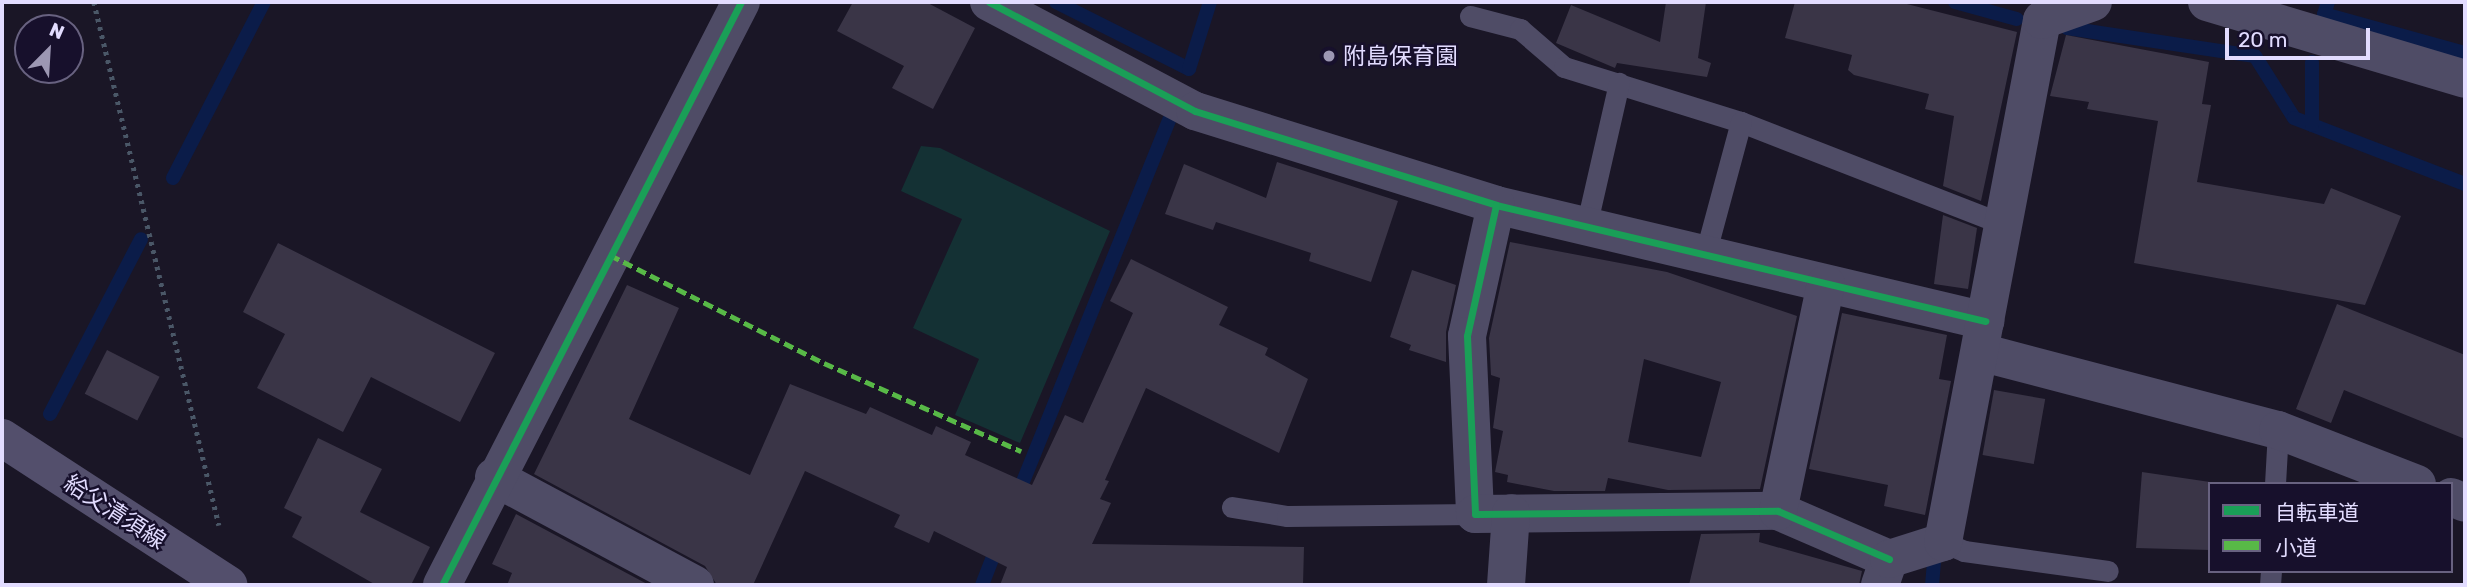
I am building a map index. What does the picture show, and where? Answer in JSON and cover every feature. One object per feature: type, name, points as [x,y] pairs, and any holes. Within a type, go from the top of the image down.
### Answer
[{"type":"main road","name":"給父清須線","points":[[2,438],[228,585]]},
{"type":"street","points":[[442,585],[494,477],[741,2]]},
{"type":"street","points":[[989,2],[1195,111],[1496,205],[1826,284],[1982,337],[2278,430],[2412,482]]},
{"type":"street","points":[[1493,513],[1778,511],[1884,572],[1943,542],[2042,20],[2093,2]]},
{"type":"street","points":[[2207,2],[2465,79]]},
{"type":"street","points":[[1496,205],[1467,335],[1506,585]]},
{"type":"street","points":[[1778,511],[1826,284]]},
{"type":"street","points":[[494,477],[695,585]]},
{"type":"lane","points":[[1470,16],[1520,29],[1564,67],[1741,122],[2003,224]]},
{"type":"lane","points":[[1586,227],[1619,83]]},
{"type":"lane","points":[[1705,255],[1741,122]]},
{"type":"lane","points":[[2275,482],[2278,430]]},
{"type":"lane","points":[[1232,507],[1287,516],[1493,513]]},
{"type":"lane","points":[[1943,542],[1964,551],[2108,571]]},
{"type":"path","points":[[94,2],[220,531]]},
{"type":"green space","points":[[921,146],[940,148],[1110,231],[1020,443],[955,415],[979,359],[913,328],[962,219],[901,191]]},
{"type":"building","points":[[853,2],[926,2],[975,28],[933,109],[892,88],[904,66],[837,31]]},
{"type":"building","points":[[1666,2],[1706,2],[1698,58],[1711,63],[1707,77],[1617,63],[1615,68],[1556,43],[1571,5],[1660,42]]},
{"type":"building","points":[[1795,2],[1899,2],[2017,32],[1981,201],[1943,186],[1954,116],[1925,109],[1929,94],[1854,75],[1848,70],[1852,55],[1785,38]]},
{"type":"building","points":[[2066,35],[2209,62],[2202,104],[2211,105],[2197,182],[2324,204],[2331,188],[2401,216],[2365,305],[2134,263],[2158,121],[2087,109],[2089,102],[2050,96]]},
{"type":"building","points":[[1277,162],[1398,201],[1371,282],[1309,261],[1311,253],[1216,222],[1213,230],[1165,214],[1184,164],[1266,198]]},
{"type":"building","points":[[1943,215],[1977,228],[1968,289],[1934,284]]},
{"type":"building","points":[[1510,242],[1667,272],[1797,316],[1760,489],[1668,490],[1608,478],[1605,491],[1554,491],[1507,482],[1508,475],[1495,472],[1503,431],[1493,428],[1500,378],[1491,375],[1489,338]],"holes":[[[1644,359],[1721,382],[1701,457],[1628,442]]]},
{"type":"building","points":[[278,243],[495,353],[460,422],[371,377],[343,432],[257,388],[285,334],[243,312]]},
{"type":"building","points":[[1131,259],[1228,307],[1219,325],[1268,348],[1265,355],[1308,379],[1279,453],[1146,388],[1105,480],[1109,481],[1100,499],[1111,503],[1092,544],[1304,547],[1303,585],[1000,585],[1007,567],[934,531],[929,543],[894,527],[900,515],[805,471],[753,585],[717,585],[705,566],[534,474],[627,285],[679,308],[629,419],[750,475],[790,384],[866,414],[870,407],[932,435],[936,426],[971,442],[965,455],[1032,485],[1065,415],[1083,423],[1133,313],[1110,301]]},
{"type":"building","points":[[1412,270],[1456,285],[1446,332],[1446,362],[1409,350],[1411,345],[1390,337]]},
{"type":"building","points":[[2337,304],[2465,355],[2465,439],[2344,390],[2331,423],[2296,409]]},
{"type":"building","points":[[1842,313],[1947,335],[1939,379],[1951,381],[1925,515],[1884,506],[1888,485],[1809,469]]},
{"type":"building","points":[[107,350],[160,377],[137,420],[85,394]]},
{"type":"building","points":[[1994,390],[2045,399],[2034,464],[1983,455]]},
{"type":"building","points":[[318,438],[382,469],[360,512],[430,547],[411,585],[376,585],[292,537],[302,517],[284,508]]},
{"type":"building","points":[[2142,472],[2210,482],[2208,550],[2136,548]]},
{"type":"building","points":[[516,514],[649,585],[507,585],[512,573],[492,564]]},
{"type":"building","points":[[1760,533],[1759,542],[1862,571],[1859,585],[1689,585],[1701,534]]},
{"type":"waterway","points":[[173,178],[264,2]]},
{"type":"waterway","points":[[1056,2],[1189,69],[1210,2]]},
{"type":"waterway","points":[[1955,2],[2017,19]]},
{"type":"waterway","points":[[2328,2],[2324,14],[2465,53]]},
{"type":"waterway","points":[[2067,28],[2255,56],[2294,118],[2465,184]]},
{"type":"waterway","points":[[2312,62],[2312,125]]},
{"type":"waterway","points":[[1016,499],[1169,120]]},
{"type":"waterway","points":[[50,414],[141,239]]},
{"type":"waterway","points":[[982,585],[998,544]]},
{"type":"waterway","points":[[1932,585],[1934,561]]},
{"type":"marked path","points":[[610,255],[824,363],[1021,451]]},
{"type":"cycle path","points":[[442,585],[741,2]]},
{"type":"cycle path","points":[[989,2],[1195,111],[1496,205],[1985,321]]},
{"type":"cycle path","points":[[1496,205],[1467,336],[1475,514],[1778,511],[1889,559]]},
{"type":"place","name":"附島保育園","points":[[1329,56]]}]
